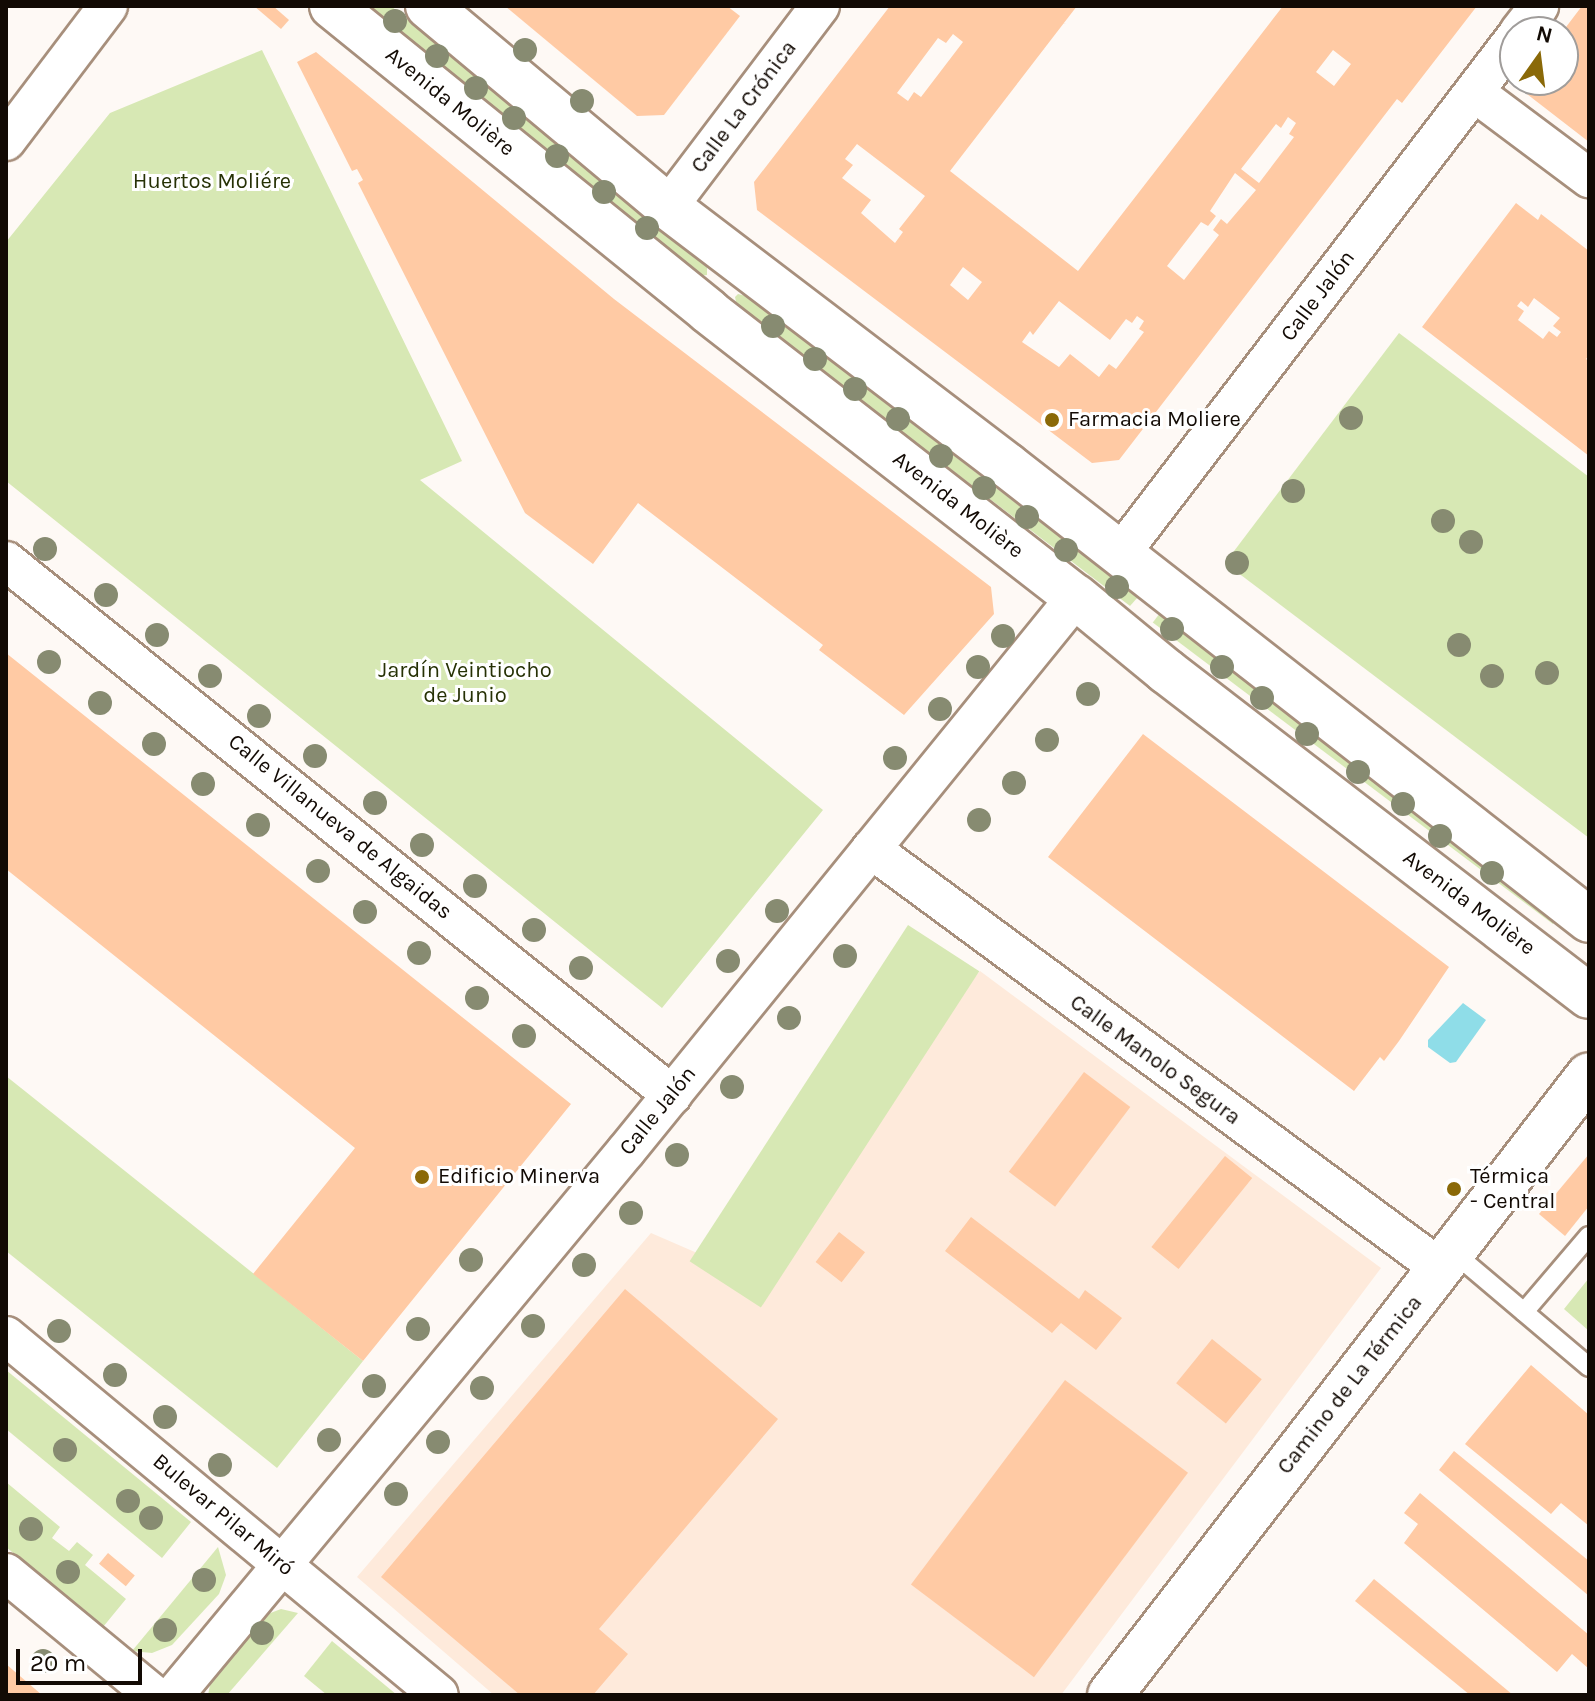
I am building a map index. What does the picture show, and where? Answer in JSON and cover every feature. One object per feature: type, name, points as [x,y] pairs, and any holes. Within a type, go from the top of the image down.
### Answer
[{"type":"main road","name":"Avenida Molière","points":[[332,6],[708,311],[1076,597],[1166,671],[1589,996]]},
{"type":"main road","points":[[428,6],[668,207],[1121,553],[1589,920]]},
{"type":"main road","name":"Camino de La Térmica","points":[[1110,1695],[1589,1075]]},
{"type":"street","points":[[6,141],[108,6]]},
{"type":"street","name":"Calle La Crónica","points":[[668,207],[820,6]]},
{"type":"street","name":"Calle Jalón","points":[[1121,553],[1499,59]]},
{"type":"street","points":[[1474,92],[1589,178]]},
{"type":"street","name":"Calle Villanueva de Algaidas","points":[[6,561],[672,1095]]},
{"type":"street","name":"Calle Jalón","points":[[174,1695],[281,1562],[672,1095],[1076,597]]},
{"type":"street","name":"Calle Manolo Segura","points":[[871,849],[1447,1260]]},
{"type":"street","name":"Bulevar Pilar Miró","points":[[6,1336],[439,1695]]},
{"type":"street","points":[[6,1573],[154,1695]]},
{"type":"lane","points":[[1524,1312],[1589,1236]]},
{"type":"lane","points":[[1447,1260],[1524,1312],[1589,1367]]},
{"type":"shaded area","points":[[980,971],[1381,1268],[1061,1695],[494,1695],[357,1577],[651,1233],[734,1269]]},
{"type":"green space","points":[[369,6],[391,6],[707,266],[707,275],[698,276]]},
{"type":"green space","name":"Jardín Veintiocho de Junio","points":[[262,50],[462,461],[420,480],[823,810],[662,1008],[6,481],[6,242],[110,113]]},
{"type":"green space","points":[[738,294],[746,296],[1138,597],[1130,606],[737,306],[735,297]]},
{"type":"green space","points":[[1399,333],[1589,477],[1589,838],[1225,563]]},
{"type":"green space","points":[[1160,613],[1560,915],[1553,924],[1153,623]]},
{"type":"green space","points":[[908,925],[979,971],[761,1308],[690,1261]]},
{"type":"green space","points":[[6,1076],[363,1361],[277,1468],[6,1251]]},
{"type":"green space","points":[[1589,1278],[1589,1331],[1564,1309]]},
{"type":"green space","points":[[6,1370],[191,1522],[162,1558],[6,1429]]},
{"type":"green space","points":[[6,1482],[60,1527],[52,1538],[69,1551],[77,1542],[93,1555],[85,1565],[126,1599],[103,1627],[6,1547]]},
{"type":"green space","points":[[218,1547],[226,1575],[219,1594],[172,1645],[152,1653],[132,1651]]},
{"type":"green space","points":[[281,1609],[298,1613],[227,1695],[208,1695],[212,1675],[260,1617]]},
{"type":"green space","points":[[332,1641],[397,1695],[327,1695],[304,1676]]},
{"type":"water","points":[[1463,1003],[1486,1020],[1456,1062],[1450,1063],[1428,1047],[1428,1040]]},
{"type":"building","points":[[254,6],[273,6],[289,20],[281,29]]},
{"type":"building","points":[[505,6],[727,6],[740,16],[664,115],[637,116]]},
{"type":"building","points":[[890,6],[1077,6],[950,171],[1078,271],[1283,6],[1477,6],[1402,103],[1397,99],[1119,460],[1092,463],[757,210],[754,182]],"holes":[[[953,34],[963,42],[921,97],[914,92],[908,101],[897,93],[938,38],[946,43]],[[1333,50],[1351,64],[1334,86],[1316,72]],[[1288,117],[1296,123],[1289,134],[1294,137],[1259,183],[1241,169],[1276,124],[1281,128]],[[857,144],[925,196],[899,229],[903,232],[895,243],[861,213],[871,200],[842,178],[853,165],[845,159]],[[1235,173],[1256,190],[1227,224],[1221,219],[1213,230],[1219,235],[1184,280],[1167,266],[1201,222],[1208,226],[1216,216],[1210,211]],[[963,267],[982,282],[968,300],[950,285]],[[1059,301],[1110,340],[1126,319],[1132,323],[1137,316],[1144,321],[1139,329],[1144,332],[1116,369],[1109,364],[1099,377],[1070,354],[1059,367],[1022,342],[1030,331],[1033,335]]]},
{"type":"building","points":[[1582,6],[1589,6],[1589,142],[1529,96],[1579,96],[1579,16],[1574,16]]},
{"type":"building","points":[[316,52],[614,299],[991,587],[994,614],[904,715],[819,650],[823,645],[638,503],[593,564],[525,513],[358,183],[363,180],[357,169],[352,171],[297,62]]},
{"type":"building","points":[[1516,203],[1538,220],[1541,214],[1589,251],[1589,355],[1586,359],[1589,361],[1589,456],[1422,327]],"holes":[[[1534,298],[1560,318],[1553,326],[1561,332],[1557,337],[1549,331],[1543,339],[1518,320],[1524,311],[1517,306],[1521,301],[1528,307]]]},
{"type":"building","points":[[6,653],[571,1104],[363,1361],[253,1274],[355,1148],[6,869]]},
{"type":"building","points":[[1143,734],[1449,967],[1384,1061],[1380,1057],[1354,1091],[1048,857]]},
{"type":"building","points":[[1084,1072],[1130,1107],[1055,1207],[1009,1172]]},
{"type":"building","points":[[1589,1154],[1589,1206],[1565,1236],[1539,1214]]},
{"type":"building","points":[[1225,1156],[1252,1178],[1179,1269],[1151,1247]]},
{"type":"building","points":[[971,1217],[1079,1299],[1085,1290],[1122,1318],[1096,1350],[1061,1323],[1052,1333],[945,1251]]},
{"type":"building","points":[[839,1232],[865,1252],[842,1282],[816,1262]]},
{"type":"building","points":[[625,1289],[778,1419],[599,1629],[628,1654],[593,1695],[520,1695],[381,1577]]},
{"type":"building","points":[[1212,1339],[1262,1379],[1226,1424],[1176,1383]]},
{"type":"building","points":[[1531,1365],[1589,1415],[1589,1526],[1561,1503],[1551,1514],[1465,1444]]},
{"type":"building","points":[[1065,1380],[1188,1473],[1034,1677],[911,1584]]},
{"type":"building","points":[[1454,1451],[1589,1561],[1589,1596],[1439,1470]]},
{"type":"building","points":[[1420,1493],[1589,1635],[1589,1669],[1572,1654],[1557,1672],[1404,1543],[1418,1524],[1404,1513]]},
{"type":"building","points":[[108,1553],[135,1575],[126,1586],[99,1564]]},
{"type":"building","points":[[1374,1579],[1513,1695],[1470,1695],[1355,1601]]},
{"type":"building","points":[[6,1664],[42,1695],[6,1695]]},
{"type":"place","name":"Farmacia Moliere","points":[[1052,420]]},
{"type":"place","name":"Edificio Minerva","points":[[422,1177]]},
{"type":"place","name":"Térmica - Central","points":[[1454,1189]]},
{"type":"park label","name":"Huertos Moliére","points":[[212,182]]}]
